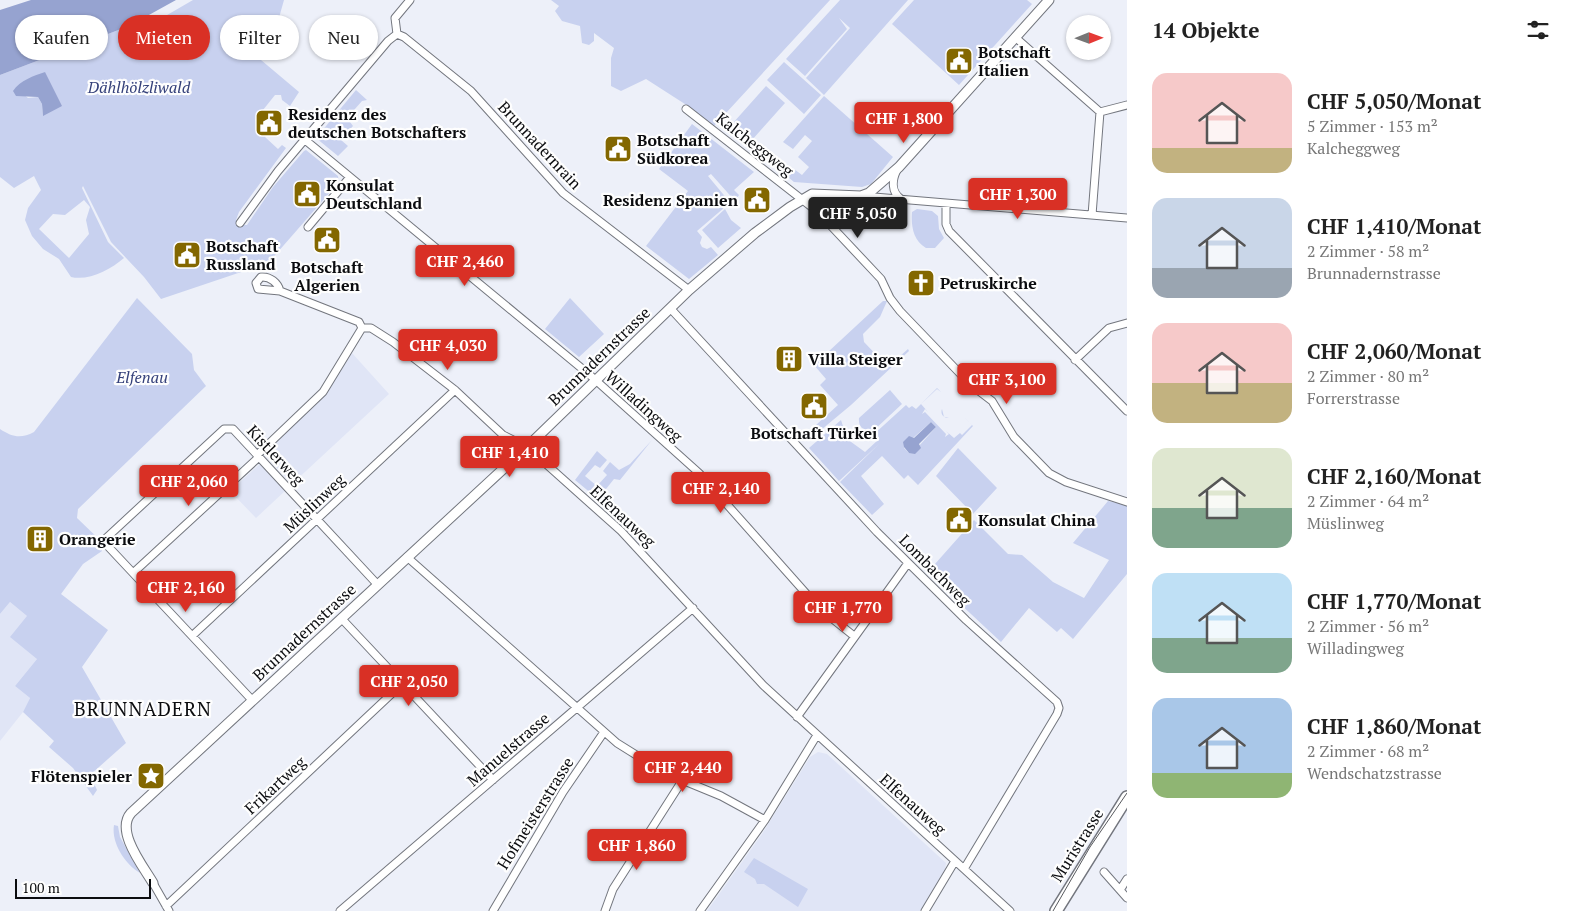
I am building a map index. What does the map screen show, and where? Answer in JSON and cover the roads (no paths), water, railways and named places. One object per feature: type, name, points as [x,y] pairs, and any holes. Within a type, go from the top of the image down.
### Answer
[{"type":"main road","name":"Muristrasse","points":[[1056,911],[1127,796]]},
{"type":"street","points":[[240,223],[264,188],[388,41],[396,34],[395,18],[410,0]]},
{"type":"street","points":[[862,196],[875,190],[899,167],[1049,0]]},
{"type":"street","name":"Brunnadernrain","points":[[396,34],[412,43],[471,91],[563,193],[689,290]]},
{"type":"street","points":[[1015,37],[1100,112]]},
{"type":"street","points":[[1100,112],[1127,105]]},
{"type":"street","name":"Kalcheggweg","points":[[686,109],[818,212],[881,279],[891,299],[971,385],[992,401],[1014,437],[1049,473],[1066,482],[1127,502]]},
{"type":"street","points":[[1092,215],[1100,112]]},
{"type":"street","name":"Willadingweg","points":[[304,140],[596,381],[701,475],[819,608],[854,636]]},
{"type":"street","points":[[899,167],[893,184],[896,196],[901,199]]},
{"type":"street","points":[[308,227],[350,177]]},
{"type":"street","name":"Brunnadernstrasse","points":[[153,883],[125,829],[129,814],[526,447],[689,290],[754,233],[802,198],[820,193],[1127,218]]},
{"type":"street","points":[[946,203],[946,224],[949,231],[1127,411]]},
{"type":"street","name":"Elfenauweg","points":[[280,291],[359,322],[362,328],[371,328],[455,390],[503,435],[526,447],[630,540],[744,665],[797,717],[1010,911]]},
{"type":"street","name":"Lombachweg","points":[[670,308],[756,403],[908,563],[966,620],[1056,700],[1058,706],[1057,714],[964,869]]},
{"type":"street","points":[[1076,360],[1109,328],[1127,323]]},
{"type":"street","points":[[252,700],[134,574],[323,392],[362,328]]},
{"type":"street","name":"Müslinweg","points":[[192,636],[455,390]]},
{"type":"street","name":"Kistlerweg","points":[[134,574],[103,541],[226,428],[233,429],[377,584]]},
{"type":"street","points":[[407,557],[579,707],[604,732],[642,760],[682,781],[728,800],[765,820]]},
{"type":"street","points":[[797,717],[908,563]]},
{"type":"street","name":"Manuelstrasse","points":[[340,911],[693,608]]},
{"type":"street","points":[[341,618],[493,780]]},
{"type":"street","name":"Frikartweg","points":[[168,908],[402,684]]},
{"type":"street","name":"Hofmeisterstrasse","points":[[493,911],[563,792],[604,732]]},
{"type":"street","points":[[700,911],[765,820],[817,735]]},
{"type":"street","points":[[605,911],[613,889],[682,781]]},
{"type":"street","points":[[925,911],[955,861]]},
{"type":"street","points":[[1104,872],[1127,898]]},
{"type":"street","points":[[1120,890],[1127,879]]},
{"type":"street","points":[[153,883],[168,908]]},
{"type":"tram line","points":[[1053,911],[1090,847],[1127,793]]},
{"type":"place","name":"Botschaft Italien","points":[[959,61]]},
{"type":"place","name":"Residenz des deutschen Botschafters","points":[[269,123]]},
{"type":"place","name":"Botschaft Südkorea","points":[[618,149]]},
{"type":"place","name":"Konsulat Deutschland","points":[[307,194]]},
{"type":"place","name":"Residenz Spanien","points":[[757,200]]},
{"type":"place","name":"Botschaft Algerien","points":[[327,240]]},
{"type":"place","name":"Botschaft Russland","points":[[187,255]]},
{"type":"place","name":"Petruskirche","points":[[921,283]]},
{"type":"place","name":"Villa Steiger","points":[[789,359]]},
{"type":"place","name":"Botschaft Türkei","points":[[814,406]]},
{"type":"place","name":"Konsulat China","points":[[959,520]]},
{"type":"place","name":"Orangerie","points":[[40,539]]},
{"type":"place","name":"Flötenspieler","points":[[151,776]]},
{"type":"district","name":"BRUNNADERN","points":[[143,709]]},
{"type":"park label","name":"Dählhölzliwald","points":[[139,87]]},
{"type":"park label","name":"Elfenau","points":[[142,377]]}]
